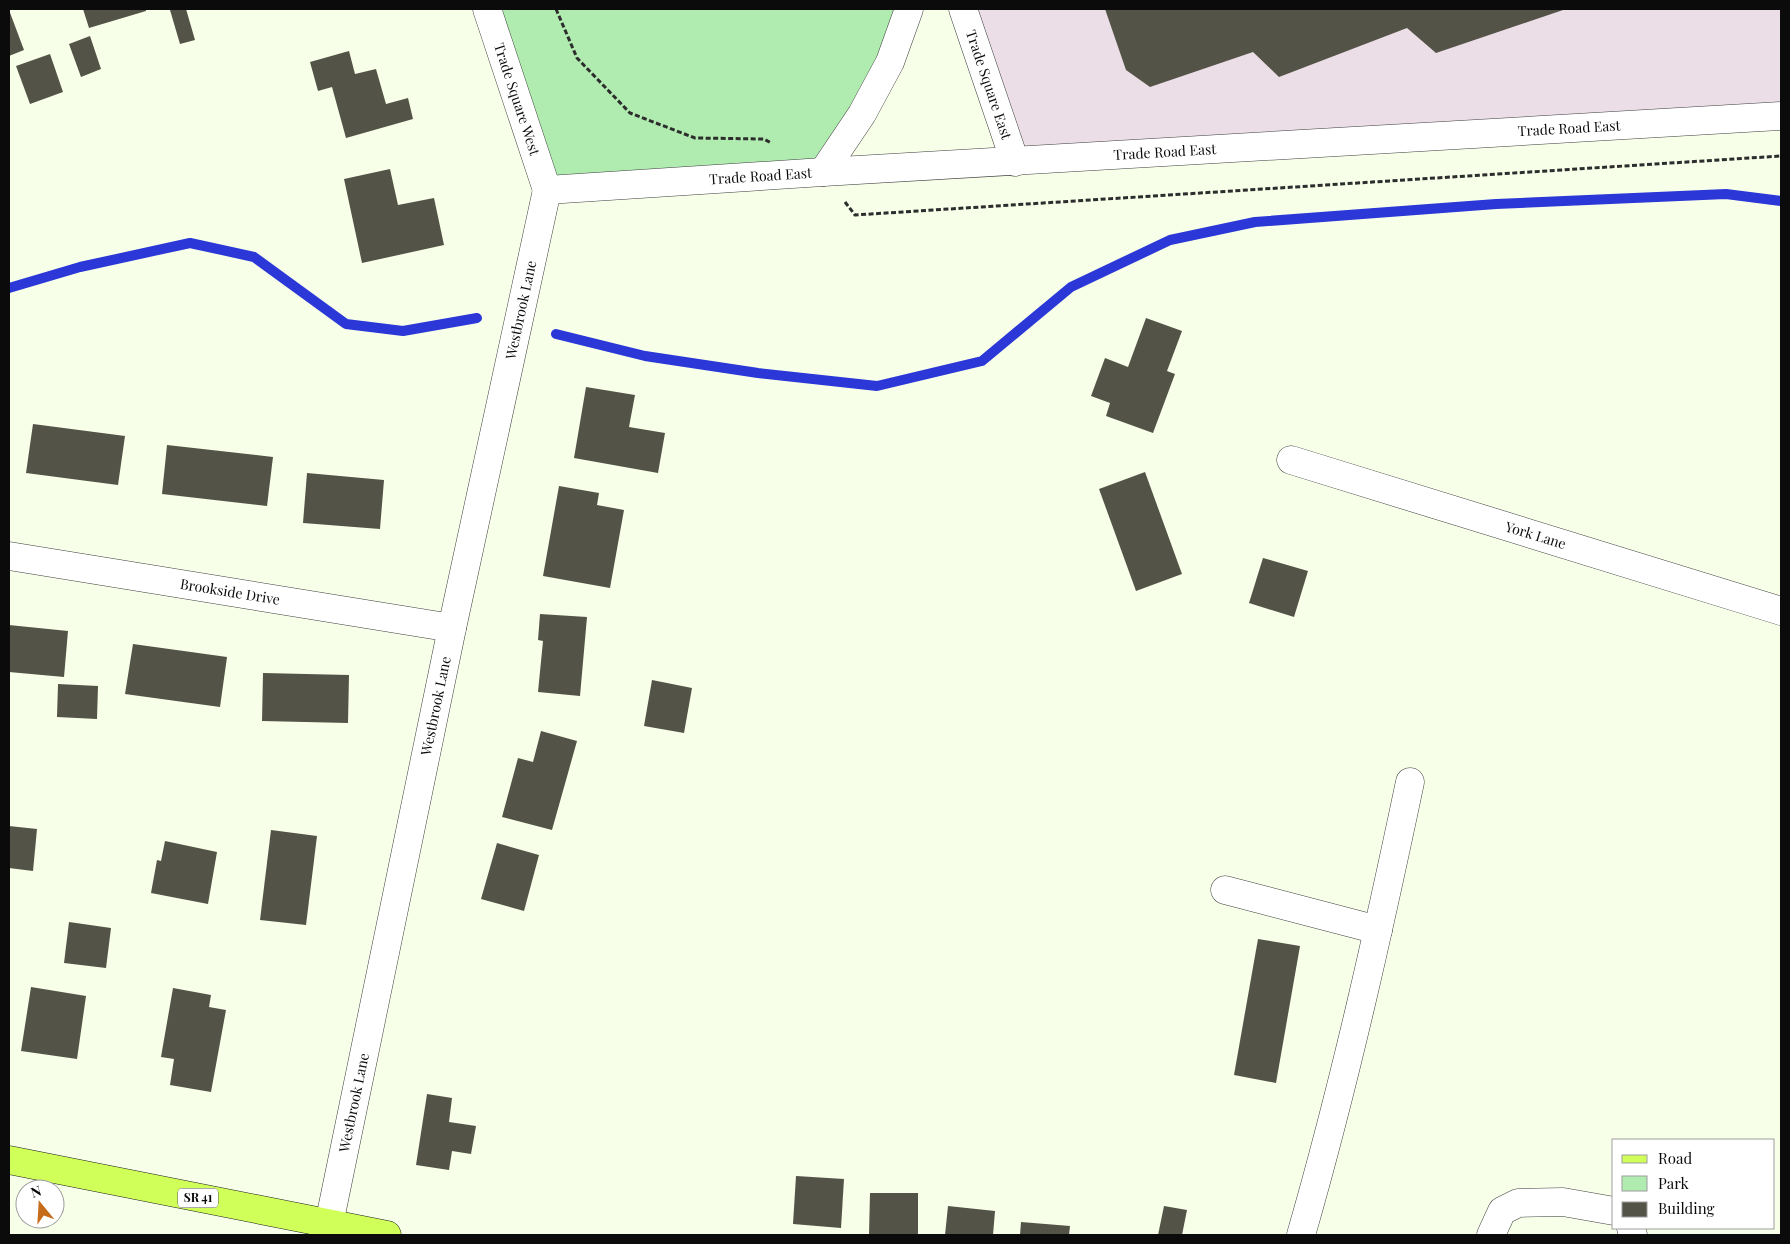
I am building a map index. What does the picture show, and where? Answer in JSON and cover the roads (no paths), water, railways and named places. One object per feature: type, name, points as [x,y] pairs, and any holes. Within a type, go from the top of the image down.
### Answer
[{"type":"main road","name":"SR 41","points":[[9,1160],[387,1235]]},
{"type":"street","name":"Trade Square West","points":[[487,9],[547,190]]},
{"type":"street","points":[[823,172],[862,114],[890,62],[909,9]]},
{"type":"street","name":"Trade Square East","points":[[963,9],[1015,162]]},
{"type":"street","name":"Trade Road East","points":[[547,190],[1781,116]]},
{"type":"street","name":"Westbrook Lane","points":[[329,1224],[452,628],[547,190]]},
{"type":"street","name":"York Lane","points":[[1291,460],[1781,611]]},
{"type":"street","name":"Brookside Drive","points":[[9,556],[452,628]]},
{"type":"street","points":[[1301,1235],[1314,1190],[1378,930],[1410,782]]},
{"type":"street","points":[[1225,890],[1378,930]]},
{"type":"street","points":[[1491,1235],[1502,1211],[1518,1203],[1563,1202],[1612,1211]]},
{"type":"waterway","points":[[556,334],[645,356],[758,373],[877,386],[982,361],[1071,287],[1170,240],[1255,222],[1496,204],[1726,194],[1781,201]]},
{"type":"waterway","points":[[9,288],[80,267],[190,243],[254,257],[346,324],[403,331],[477,318]]}]
